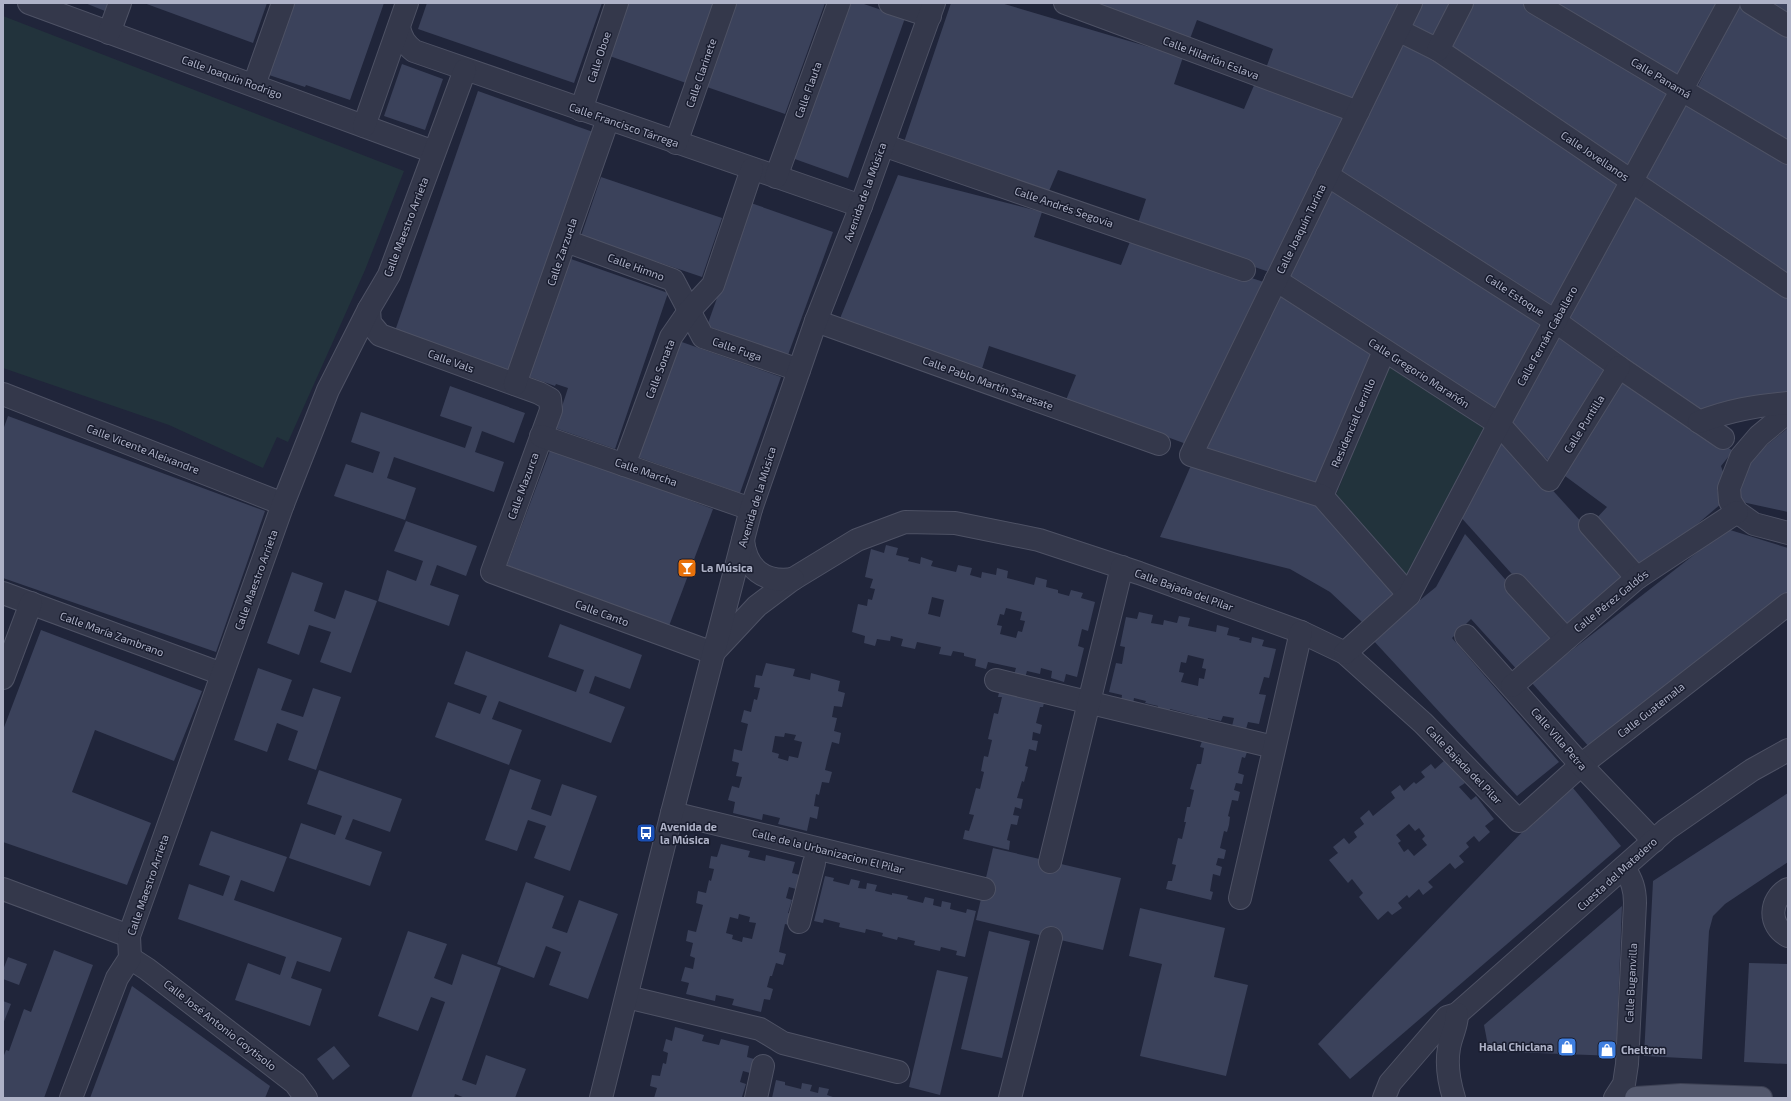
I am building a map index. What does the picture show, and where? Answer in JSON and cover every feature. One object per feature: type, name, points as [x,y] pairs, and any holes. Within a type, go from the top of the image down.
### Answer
[{"type":"main road","points":[[1636,1098],[1681,1095],[1761,1098]]},
{"type":"street","name":"Calle Joaquín Rodrigo","points":[[29,3],[434,152]]},
{"type":"street","points":[[109,33],[120,3]]},
{"type":"street","points":[[254,85],[284,3]]},
{"type":"street","points":[[364,126],[407,3]]},
{"type":"street","name":"Calle Oboe","points":[[581,110],[617,3]]},
{"type":"street","name":"Calle Clarinete","points":[[676,143],[726,3]]},
{"type":"street","name":"Calle Flauta","points":[[776,178],[839,3]]},
{"type":"street","points":[[890,3],[932,10]]},
{"type":"street","name":"Calle Hilarión Eslava","points":[[1065,3],[1358,112]]},
{"type":"street","name":"Calle Joaquín Turina","points":[[1322,496],[1191,455],[1411,3]]},
{"type":"street","points":[[1438,50],[1462,3]]},
{"type":"street","name":"Calle Panamá","points":[[1535,3],[1788,153]]},
{"type":"street","name":"Calle Fernán Caballero","points":[[1345,653],[1409,595],[1499,424],[1729,3]]},
{"type":"street","points":[[1751,3],[1788,26]]},
{"type":"street","name":"Avenida de la Música","points":[[601,1098],[712,653],[751,509],[816,321],[861,206],[932,10]]},
{"type":"street","name":"Calle Francisco Tárrega","points":[[399,28],[401,38],[406,45],[414,51],[776,178],[861,206]]},
{"type":"street","name":"Calle Jovellanos","points":[[1398,30],[1438,50],[1788,287]]},
{"type":"street","name":"Calle Maestro Arrieta","points":[[130,958],[129,936],[283,504],[328,390],[369,309],[389,275],[465,70]]},
{"type":"street","name":"Calle Zarzuela","points":[[515,384],[608,119]]},
{"type":"street","name":"Calle Andrés Segovia","points":[[883,144],[1244,270]]},
{"type":"street","name":"Calle Sonata","points":[[624,465],[671,337],[712,285],[752,169]]},
{"type":"street","name":"Calle Estoque","points":[[1327,175],[1555,321],[1723,438]]},
{"type":"street","name":"Calle Himno","points":[[566,241],[673,280],[690,311]]},
{"type":"street","name":"Calle Gregorio Marañón","points":[[1276,280],[1499,424],[1549,480]]},
{"type":"street","name":"Calle Vals","points":[[369,309],[370,323],[380,335],[539,393],[550,399]]},
{"type":"street","name":"Calle Fuga","points":[[690,311],[703,337],[799,370]]},
{"type":"street","name":"Calle Pablo Martín Sarasate","points":[[816,321],[1159,444]]},
{"type":"street","name":"Residencial Cerrillo","points":[[1322,496],[1384,351]]},
{"type":"street","name":"Calle Puntilla","points":[[1549,480],[1619,367]]},
{"type":"street","name":"Calle Vicente Aleixandre","points":[[3,394],[283,504]]},
{"type":"street","name":"Calle Mazurca","points":[[492,572],[551,410],[550,399]]},
{"type":"street","points":[[1699,422],[1722,413],[1755,406],[1788,403]]},
{"type":"street","points":[[1788,412],[1759,436],[1741,456],[1729,488],[1730,501],[1737,512],[1754,524],[1788,533]]},
{"type":"street","name":"Calle Marcha","points":[[541,436],[751,509]]},
{"type":"street","points":[[1322,496],[1409,595]]},
{"type":"street","name":"Calle Pérez Galdós","points":[[1512,686],[1637,578],[1737,512]]},
{"type":"street","name":"Calle Bajada del Pilar","points":[[712,653],[757,606],[793,579],[857,540],[905,522],[955,523],[1039,540],[1301,632],[1345,653],[1423,723],[1519,821]]},
{"type":"street","points":[[1590,526],[1637,578]]},
{"type":"street","points":[[742,540],[744,552],[749,563],[758,572],[769,578],[781,580],[793,579]]},
{"type":"street","points":[[1050,862],[1122,568]]},
{"type":"street","name":"Calle Canto","points":[[492,572],[712,653]]},
{"type":"street","points":[[1516,585],[1566,639]]},
{"type":"street","name":"Calle María Zambrano","points":[[3,593],[222,674]]},
{"type":"street","points":[[3,678],[31,603]]},
{"type":"street","name":"Calle Guatemala","points":[[1519,821],[1581,765],[1788,604]]},
{"type":"street","points":[[1240,898],[1301,632]]},
{"type":"street","name":"Calle Villa Petra","points":[[1466,636],[1581,765],[1654,841]]},
{"type":"street","points":[[996,680],[1274,747]]},
{"type":"street","name":"Cuesta del Matadero","points":[[1384,1098],[1390,1083],[1447,1017],[1457,1014],[1667,829],[1752,770],[1788,750]]},
{"type":"street","name":"Calle de la Urbanizacion El Pilar","points":[[672,813],[984,889]]},
{"type":"street","points":[[800,922],[814,863]]},
{"type":"street","name":"Calle Buganvilla","points":[[1615,1098],[1624,1084],[1627,1064],[1635,903],[1635,891],[1631,878],[1624,868]]},
{"type":"street","points":[[3,889],[129,936]]},
{"type":"street","points":[[1788,889],[1780,894],[1773,909],[1774,918],[1779,930],[1788,936]]},
{"type":"street","points":[[1010,1098],[1051,938]]},
{"type":"street","points":[[72,1098],[116,978],[130,958]]},
{"type":"street","name":"Calle José Antonio Goytisolo","points":[[130,958],[147,969],[297,1093]]},
{"type":"street","points":[[626,996],[760,1029],[783,1043],[898,1072]]},
{"type":"street","points":[[1454,1098],[1448,1071],[1449,1047],[1457,1025],[1457,1014]]},
{"type":"street","points":[[756,1098],[763,1066]]},
{"type":"shaded area","points":[[3,16],[404,171],[365,270],[288,442],[277,437],[263,468],[169,425],[3,368]]},
{"type":"shaded area","points":[[1388,366],[1486,426],[1410,579],[1336,495]]},
{"type":"building","points":[[85,3],[108,3],[105,11]]},
{"type":"building","points":[[144,3],[267,3],[253,43]]},
{"type":"building","points":[[289,3],[384,3],[350,100],[306,85],[305,87],[269,75]]},
{"type":"building","points":[[427,3],[602,3],[574,83],[418,29]]},
{"type":"building","points":[[622,3],[714,3],[686,83],[604,54]]},
{"type":"building","points":[[734,3],[825,3],[785,114],[704,86]]},
{"type":"building","points":[[847,3],[861,3],[905,18],[848,178],[792,158]]},
{"type":"building","points":[[951,3],[1001,3],[1183,57],[1174,84],[1244,109],[1255,83],[1351,116],[1272,273],[1137,226],[1146,199],[1058,170],[1046,198],[904,142]]},
{"type":"building","points":[[1078,3],[1404,3],[1357,101],[1265,71],[1273,49],[1197,20],[1188,44]]},
{"type":"building","points":[[1416,3],[1456,3],[1433,44],[1403,29]]},
{"type":"building","points":[[1473,3],[1523,3],[1670,91],[1629,169],[1451,50]]},
{"type":"building","points":[[1548,3],[1722,3],[1680,80]]},
{"type":"building","points":[[1767,3],[1788,3],[1788,16]]},
{"type":"building","points":[[1739,4],[1788,34],[1788,143],[1696,90]]},
{"type":"building","points":[[1401,39],[1621,185],[1554,310],[1340,174]]},
{"type":"building","points":[[402,64],[443,79],[425,130],[384,116]]},
{"type":"building","points":[[478,91],[593,132],[512,372],[395,331]]},
{"type":"building","points":[[1687,103],[1788,161],[1788,275],[1644,181]]},
{"type":"building","points":[[898,175],[1042,212],[1034,237],[1121,265],[1131,239],[1267,283],[1189,445],[1066,400],[1076,375],[989,346],[981,372],[839,321]]},
{"type":"building","points":[[601,177],[722,218],[702,277],[581,236]]},
{"type":"building","points":[[1330,183],[1548,322],[1497,413],[1283,277]]},
{"type":"building","points":[[1634,188],[1788,295],[1788,398],[1700,417],[1560,322]]},
{"type":"building","points":[[751,203],[833,232],[788,355],[707,326]]},
{"type":"building","points":[[568,258],[668,293],[615,449],[555,428],[568,388],[556,384],[555,386],[527,376]]},
{"type":"building","points":[[1280,289],[1373,350],[1316,485],[1203,450]]},
{"type":"building","points":[[1557,328],[1612,370],[1553,464],[1504,424]]},
{"type":"building","points":[[679,341],[781,377],[740,493],[638,457]]},
{"type":"building","points":[[1620,374],[1733,451],[1721,466],[1726,481],[1717,490],[1722,503],[1640,573],[1593,522],[1607,507],[1561,473]]},
{"type":"building","points":[[450,386],[525,413],[514,443],[482,431],[475,452],[504,462],[494,492],[394,457],[387,478],[416,488],[405,520],[334,496],[346,464],[373,473],[380,452],[351,442],[361,412],[465,448],[472,427],[440,416]]},
{"type":"building","points":[[8,416],[265,511],[216,652],[3,578],[3,430]]},
{"type":"building","points":[[1788,428],[1788,512],[1742,502],[1738,484],[1752,457]]},
{"type":"building","points":[[1501,433],[1631,577],[1565,633],[1458,514]]},
{"type":"building","points":[[551,448],[713,509],[669,626],[507,565]]},
{"type":"building","points":[[1192,463],[1319,504],[1398,593],[1362,622],[1330,592],[1290,569],[1160,537]]},
{"type":"building","points":[[406,521],[477,546],[466,576],[437,565],[430,585],[459,595],[449,626],[378,601],[387,570],[416,581],[423,561],[394,551]]},
{"type":"building","points":[[1727,529],[1788,548],[1788,598],[1591,749],[1531,682]]},
{"type":"building","points":[[1465,534],[1560,641],[1521,674],[1471,619],[1452,638],[1559,762],[1517,796],[1372,639],[1436,587]]},
{"type":"building","points":[[886,545],[898,548],[896,555],[909,558],[908,561],[920,564],[921,557],[933,561],[931,566],[956,572],[958,565],[972,568],[970,575],[981,578],[982,572],[996,575],[997,568],[1008,571],[1007,578],[1034,585],[1036,577],[1047,580],[1046,587],[1058,590],[1058,593],[1069,596],[1071,590],[1083,593],[1081,598],[1095,602],[1088,631],[1082,629],[1078,646],[1084,648],[1077,677],[1066,674],[1064,682],[1051,678],[1052,671],[1041,668],[1040,674],[1027,671],[1025,678],[1014,675],[1016,668],[988,662],[986,669],[975,666],[976,659],[964,656],[964,653],[953,651],[951,656],[939,654],[941,647],[917,642],[915,649],[901,646],[903,639],[891,636],[890,641],[877,639],[875,646],[864,643],[865,636],[852,632],[858,604],[867,606],[868,599],[872,600],[875,589],[870,588],[873,579],[865,577],[871,549],[884,553]],"holes":[[[932,597],[944,600],[940,617],[928,614]],[[1006,608],[1022,612],[1020,620],[1025,621],[1022,632],[1018,631],[1016,638],[1000,634],[1002,626],[997,625],[1000,614],[1004,615]]]},
{"type":"building","points":[[292,572],[323,583],[314,611],[335,619],[345,590],[377,601],[351,673],[320,662],[331,632],[309,625],[299,655],[267,643]]},
{"type":"building","points":[[1139,612],[1153,615],[1151,623],[1163,625],[1164,620],[1177,623],[1179,616],[1190,618],[1188,626],[1216,632],[1217,625],[1229,628],[1227,635],[1240,638],[1239,640],[1251,643],[1252,637],[1264,640],[1262,646],[1276,649],[1269,678],[1264,677],[1259,694],[1266,695],[1259,724],[1248,722],[1246,729],[1232,726],[1234,718],[1223,716],[1221,721],[1208,718],[1206,725],[1195,723],[1197,716],[1170,709],[1168,716],[1156,714],[1158,706],[1145,703],[1146,701],[1134,698],[1133,704],[1121,701],[1122,695],[1109,692],[1116,663],[1122,664],[1125,647],[1120,646],[1126,617],[1137,619]],"holes":[[[1188,655],[1204,659],[1202,668],[1206,669],[1204,679],[1199,678],[1198,686],[1181,682],[1184,673],[1179,672],[1181,662],[1186,663]]]},
{"type":"building","points":[[560,624],[642,655],[630,689],[595,676],[589,693],[625,707],[611,743],[499,701],[492,719],[522,730],[509,765],[435,737],[448,702],[480,714],[487,696],[454,684],[466,651],[576,692],[584,670],[548,657]]},
{"type":"building","points":[[41,630],[202,691],[174,761],[95,730],[72,792],[151,823],[127,885],[3,842],[3,730]]},
{"type":"building","points":[[766,663],[795,669],[793,676],[810,680],[811,673],[840,681],[838,691],[845,693],[842,707],[834,706],[832,717],[837,718],[834,731],[841,733],[839,744],[832,742],[828,757],[825,770],[832,772],[829,783],[822,782],[819,795],[816,794],[814,806],[819,807],[817,819],[810,817],[807,831],[778,824],[780,818],[763,814],[762,820],[733,813],[735,802],[728,800],[732,786],[739,788],[742,777],[736,776],[739,763],[732,761],[734,749],[742,751],[748,724],[741,722],[744,710],[751,712],[754,699],[757,700],[760,688],[754,687],[756,675],[762,676]],"holes":[[[785,733],[796,735],[794,740],[802,742],[798,758],[789,756],[788,761],[778,758],[779,754],[772,752],[775,736],[784,737]]]},
{"type":"building","points":[[258,668],[292,680],[281,710],[303,717],[313,688],[341,697],[316,770],[288,760],[298,731],[277,723],[267,752],[234,740]]},
{"type":"building","points":[[1000,688],[1045,699],[1043,707],[1040,707],[1036,723],[1042,725],[1040,734],[1033,732],[1032,740],[1038,741],[1036,751],[1029,749],[1025,766],[1028,767],[1024,782],[1022,781],[1017,798],[1023,799],[1021,809],[1015,807],[1013,815],[1019,816],[1017,825],[1011,824],[1007,840],[1010,841],[1009,850],[963,839],[965,830],[969,831],[974,815],[969,814],[976,788],[980,789],[984,772],[981,771],[984,756],[988,757],[992,740],[988,739],[994,713],[998,714],[1002,697],[998,697]]},
{"type":"building","points":[[1203,738],[1248,749],[1245,758],[1242,757],[1238,773],[1244,775],[1242,784],[1236,783],[1234,790],[1240,792],[1238,801],[1232,800],[1228,816],[1230,817],[1229,825],[1227,832],[1224,831],[1220,848],[1226,850],[1224,859],[1218,858],[1216,865],[1222,867],[1220,876],[1213,874],[1210,891],[1213,892],[1211,900],[1166,889],[1168,881],[1172,881],[1176,865],[1172,864],[1178,838],[1182,839],[1186,822],[1184,822],[1187,807],[1190,807],[1194,790],[1190,789],[1197,764],[1201,764],[1204,748],[1200,747]]},
{"type":"building","points":[[1445,760],[1465,783],[1459,787],[1471,800],[1476,796],[1494,819],[1485,826],[1490,832],[1479,842],[1474,836],[1466,843],[1469,847],[1459,856],[1464,862],[1455,869],[1450,863],[1428,882],[1433,887],[1423,895],[1419,889],[1409,898],[1407,895],[1398,903],[1402,908],[1392,915],[1388,911],[1378,920],[1359,897],[1363,893],[1352,879],[1348,883],[1329,860],[1338,853],[1333,847],[1344,838],[1349,844],[1357,837],[1354,832],[1364,824],[1360,818],[1369,810],[1373,816],[1395,798],[1391,792],[1400,785],[1404,791],[1414,782],[1416,784],[1425,777],[1421,772],[1431,764],[1435,769]],"holes":[[[1409,824],[1415,831],[1419,828],[1425,836],[1422,839],[1427,845],[1414,856],[1408,849],[1404,852],[1398,843],[1401,841],[1396,835]]]},
{"type":"building","points":[[510,769],[541,780],[531,809],[551,816],[562,784],[597,796],[570,871],[534,858],[546,826],[528,820],[517,851],[485,840]]},
{"type":"building","points":[[319,770],[402,799],[390,832],[353,819],[345,839],[382,852],[370,886],[289,858],[301,823],[335,835],[342,816],[307,804]]},
{"type":"building","points":[[1573,788],[1621,846],[1350,1079],[1318,1044],[1528,826]]},
{"type":"building","points":[[1788,793],[1788,862],[1725,904],[1713,916],[1709,931],[1702,1059],[1644,1056],[1653,881]]},
{"type":"building","points":[[211,831],[287,857],[274,892],[241,880],[234,900],[342,938],[330,972],[297,961],[291,978],[322,989],[310,1026],[235,1000],[248,963],[280,975],[286,957],[178,919],[189,884],[223,896],[230,876],[199,865]]},
{"type":"building","points":[[721,844],[750,851],[748,857],[765,861],[766,855],[795,862],[792,873],[800,875],[796,889],[789,887],[786,898],[792,900],[788,913],[796,915],[793,926],[785,924],[779,952],[786,954],[783,965],[776,963],[767,987],[773,989],[770,1000],[764,999],[761,1012],[732,1005],[734,999],[716,995],[715,1001],[686,994],[689,983],[681,981],[685,967],[693,969],[695,958],[690,956],[693,943],[686,941],[688,930],[696,932],[703,905],[696,903],[698,891],[706,893],[709,880],[711,881],[714,869],[709,868],[711,856],[717,857]],"holes":[[[739,914],[750,917],[749,922],[756,923],[752,939],[743,937],[742,942],[732,939],[733,935],[726,933],[730,917],[738,919]]]},
{"type":"building","points":[[993,848],[1121,878],[1103,950],[976,920]]},
{"type":"building","points":[[825,876],[834,878],[833,881],[849,885],[851,879],[860,881],[858,888],[866,889],[867,883],[877,885],[875,891],[892,895],[892,893],[908,896],[907,899],[923,903],[925,897],[934,899],[933,905],[941,907],[942,901],[951,903],[950,909],[966,913],[967,909],[976,911],[965,957],[956,955],[957,951],[941,947],[940,951],[914,945],[915,941],[898,937],[897,940],[882,936],[883,933],[866,929],[865,933],[839,927],[840,923],[824,919],[823,923],[814,921]]},
{"type":"building","points":[[526,882],[564,896],[552,928],[567,933],[579,900],[618,914],[588,999],[549,985],[561,952],[546,946],[534,978],[497,964]]},
{"type":"building","points":[[1622,906],[1616,1056],[1489,1051],[1484,1025]]},
{"type":"building","points":[[1140,908],[1225,928],[1214,977],[1248,985],[1226,1076],[1140,1056],[1162,964],[1129,956]]},
{"type":"building","points":[[408,931],[447,944],[434,978],[452,985],[462,954],[501,968],[462,1080],[476,1085],[486,1055],[526,1069],[515,1098],[465,1098],[455,1094],[454,1098],[411,1098],[445,1002],[431,997],[418,1031],[378,1016]]},
{"type":"building","points":[[989,931],[1030,941],[1002,1058],[961,1049]]},
{"type":"building","points":[[54,950],[93,965],[44,1098],[3,1098],[3,1058],[6,1050],[9,1051],[24,1009],[31,1012]]},
{"type":"building","points":[[8,957],[27,964],[19,985],[3,979],[3,970]]},
{"type":"building","points":[[1749,963],[1788,964],[1788,1064],[1744,1062]]},
{"type":"building","points":[[937,970],[968,977],[940,1095],[909,1087]]},
{"type":"building","points":[[132,986],[270,1086],[265,1098],[90,1098]]},
{"type":"building","points":[[3,1001],[11,1004],[3,1024]]},
{"type":"building","points":[[675,1027],[704,1035],[702,1041],[719,1045],[721,1039],[749,1046],[747,1057],[754,1059],[750,1073],[743,1071],[740,1082],[746,1084],[742,1097],[745,1098],[654,1098],[657,1088],[650,1086],[652,1075],[660,1076],[663,1063],[666,1064],[668,1053],[663,1051],[666,1039],[672,1041]]},
{"type":"building","points":[[334,1046],[350,1066],[333,1080],[317,1059]]},
{"type":"building","points":[[776,1080],[785,1082],[785,1085],[801,1089],[802,1083],[812,1085],[810,1091],[818,1093],[819,1087],[829,1089],[827,1095],[836,1098],[772,1098]]},
{"type":"place","name":"La Música","points":[[687,568]]},
{"type":"place","name":"Avenida de la Música","points":[[646,833]]},
{"type":"place","name":"Halal Chiclana","points":[[1567,1047]]},
{"type":"place","name":"Cheltron","points":[[1607,1050]]}]
